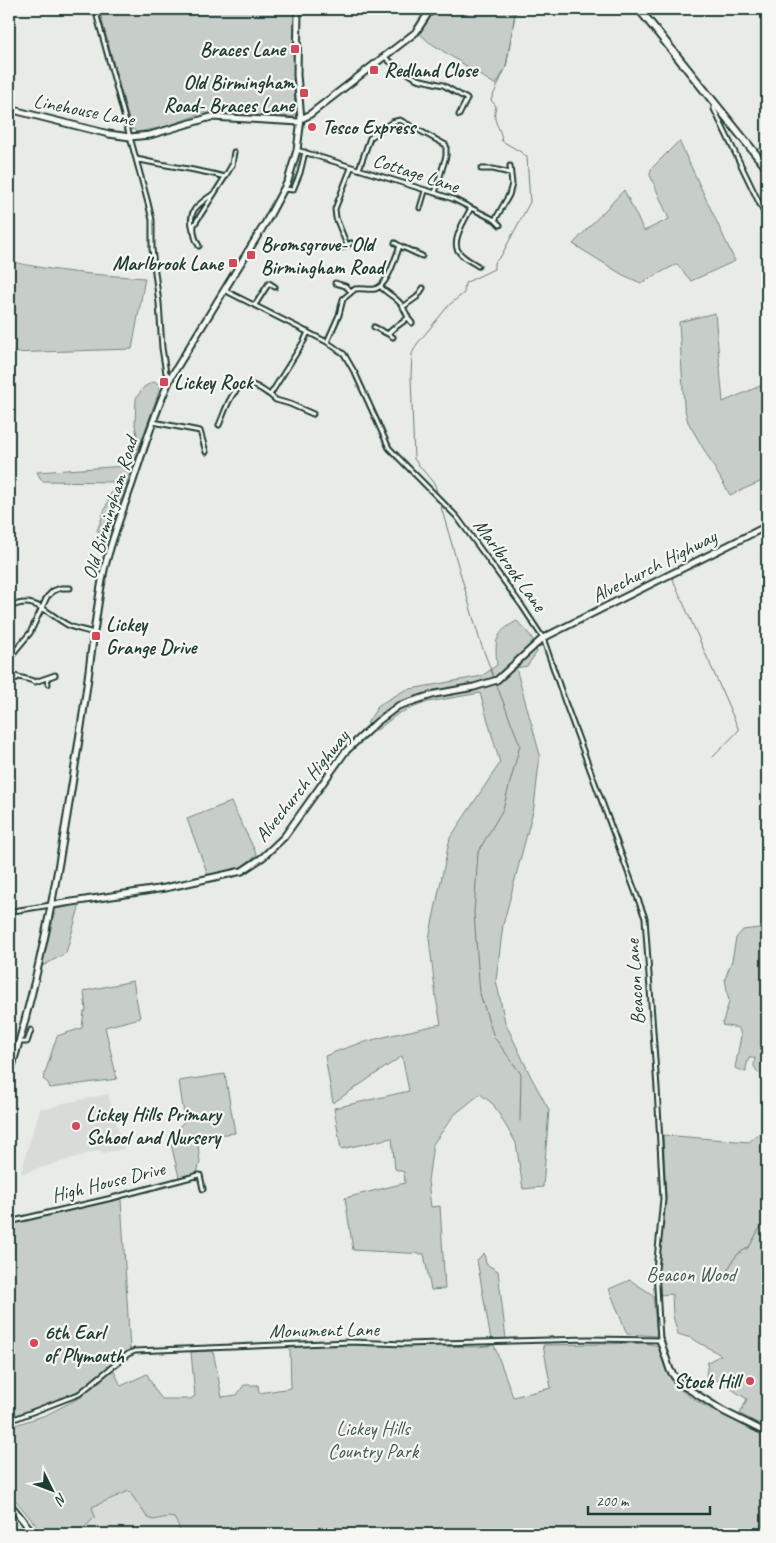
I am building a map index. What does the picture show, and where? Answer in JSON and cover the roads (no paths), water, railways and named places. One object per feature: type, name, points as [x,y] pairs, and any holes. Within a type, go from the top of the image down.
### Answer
[{"type":"highway","points":[[639,9],[767,168]]},
{"type":"street","points":[[95,9],[152,220],[152,249],[160,304],[162,348],[166,372],[171,377]]},
{"type":"street","name":"Old Birmingham Road","points":[[9,1076],[11,1059],[19,1042],[52,905],[83,719],[93,633],[104,572],[111,546],[153,422],[171,377],[285,189],[297,150],[301,120],[297,75],[298,9]]},
{"type":"street","points":[[301,120],[416,32],[431,9]]},
{"type":"street","points":[[384,56],[388,61],[417,79],[444,86],[467,98],[459,115]]},
{"type":"street","points":[[714,104],[714,109],[767,219]]},
{"type":"street","name":"Linehouse Lane","points":[[9,109],[109,134],[130,137],[150,136],[211,117],[301,120]]},
{"type":"street","points":[[359,170],[370,138],[392,122],[400,120],[446,145],[446,156],[435,193]]},
{"type":"street","name":"Cottage Lane","points":[[297,150],[435,193],[471,208],[500,225]]},
{"type":"street","points":[[193,230],[232,165],[234,152]]},
{"type":"street","points":[[285,189],[293,190],[300,173],[305,152]]},
{"type":"street","points":[[136,159],[166,166],[200,170],[225,177]]},
{"type":"street","points":[[494,220],[509,195],[512,184],[510,166]]},
{"type":"street","points":[[341,248],[349,244],[336,218],[336,209],[351,168]]},
{"type":"street","name":"Cottage Lane","points":[[482,169],[494,169],[510,173]]},
{"type":"street","points":[[420,208],[425,191]]},
{"type":"street","points":[[199,246],[190,221],[191,214],[216,192]]},
{"type":"street","points":[[471,208],[456,238],[456,246],[458,252],[478,266]]},
{"type":"street","points":[[395,243],[419,252],[422,256]]},
{"type":"street","points":[[327,342],[339,316],[343,299],[350,291],[373,289],[381,286],[387,279],[400,246]]},
{"type":"street","points":[[255,305],[268,283],[275,287]]},
{"type":"street","points":[[335,283],[345,286],[350,291]]},
{"type":"street","points":[[381,286],[386,292],[398,299],[412,323]]},
{"type":"street","points":[[403,307],[417,298],[423,288]]},
{"type":"street","name":"Marlbrook Lane","points":[[224,290],[327,342],[344,354],[356,375],[389,448],[457,517],[543,638]]},
{"type":"street","points":[[388,334],[408,317]]},
{"type":"street","points":[[374,327],[393,338]]},
{"type":"street","points":[[270,395],[308,332]]},
{"type":"street","points":[[219,425],[234,393],[241,386],[253,385],[276,400],[314,414]]},
{"type":"street","points":[[153,422],[200,431],[206,452]]},
{"type":"street","name":"Alvechurch Highway","points":[[52,905],[166,888],[242,871],[263,857],[284,837],[345,752],[384,716],[398,706],[435,694],[474,687],[497,680],[543,638],[767,526]]},
{"type":"street","points":[[9,664],[15,650],[30,633],[47,597],[61,588],[70,588]]},
{"type":"street","points":[[9,608],[24,603],[43,607],[68,626],[93,633]]},
{"type":"street","name":"Beacon Lane","points":[[543,638],[645,918],[663,1199],[656,1270],[660,1340]]},
{"type":"street","points":[[9,672],[18,678]]},
{"type":"street","points":[[9,683],[18,678],[26,678],[34,682],[55,675]]},
{"type":"street","points":[[47,678],[48,684]]},
{"type":"street","points":[[12,911],[52,905]]},
{"type":"street","points":[[19,1042],[27,1042],[31,1030]]},
{"type":"street","name":"High House Drive","points":[[9,1222],[112,1198],[198,1174],[204,1189]]},
{"type":"street","name":"Monument Lane","points":[[9,1421],[79,1394],[128,1354],[135,1351],[350,1342],[405,1344],[588,1339],[660,1340]]},
{"type":"street","points":[[660,1340],[670,1370],[679,1383],[723,1411],[767,1433]]},
{"type":"street","points":[[9,1503],[34,1534]]},
{"type":"waterway","points":[[438,496],[435,485],[414,459],[412,354],[417,344],[449,305],[464,293],[465,283],[494,269],[494,263],[501,256],[530,202],[527,157],[502,141],[495,121],[496,106],[491,100],[506,67],[516,9]]},
{"type":"waterway","points":[[439,500],[480,641],[494,678]]},
{"type":"waterway","points":[[671,575],[739,730],[713,757]]},
{"type":"waterway","points":[[495,681],[520,745],[503,809],[478,852],[474,913],[480,994],[494,1037],[521,1074],[520,1121]]},
{"type":"waterway","points":[[725,1276],[733,1260],[738,1254],[749,1247],[761,1226]]},
{"type":"place","name":"Braces Lane","points":[[295,49]]},
{"type":"place","name":"Redland Close","points":[[374,70]]},
{"type":"place","name":"Old Birmingham Road- Braces Lane","points":[[304,93]]},
{"type":"place","name":"Tesco Express","points":[[312,127]]},
{"type":"place","name":"Bromsgrove- Old Birmingham Road","points":[[251,255]]},
{"type":"place","name":"Marlbrook Lane","points":[[233,263]]},
{"type":"place","name":"Lickey Rock","points":[[164,382]]},
{"type":"place","name":"Lickey Grange Drive","points":[[96,636]]},
{"type":"place","name":"Lickey Hills Primary School and Nursery","points":[[76,1126]]},
{"type":"place","name":"6th Earl of Plymouth","points":[[34,1343]]},
{"type":"place","name":"Stock Hill","points":[[750,1381]]},
{"type":"park label","name":"Beacon Wood","points":[[691,1274]]},
{"type":"park label","name":"Lickey Hills Country Park","points":[[373,1440]]}]
